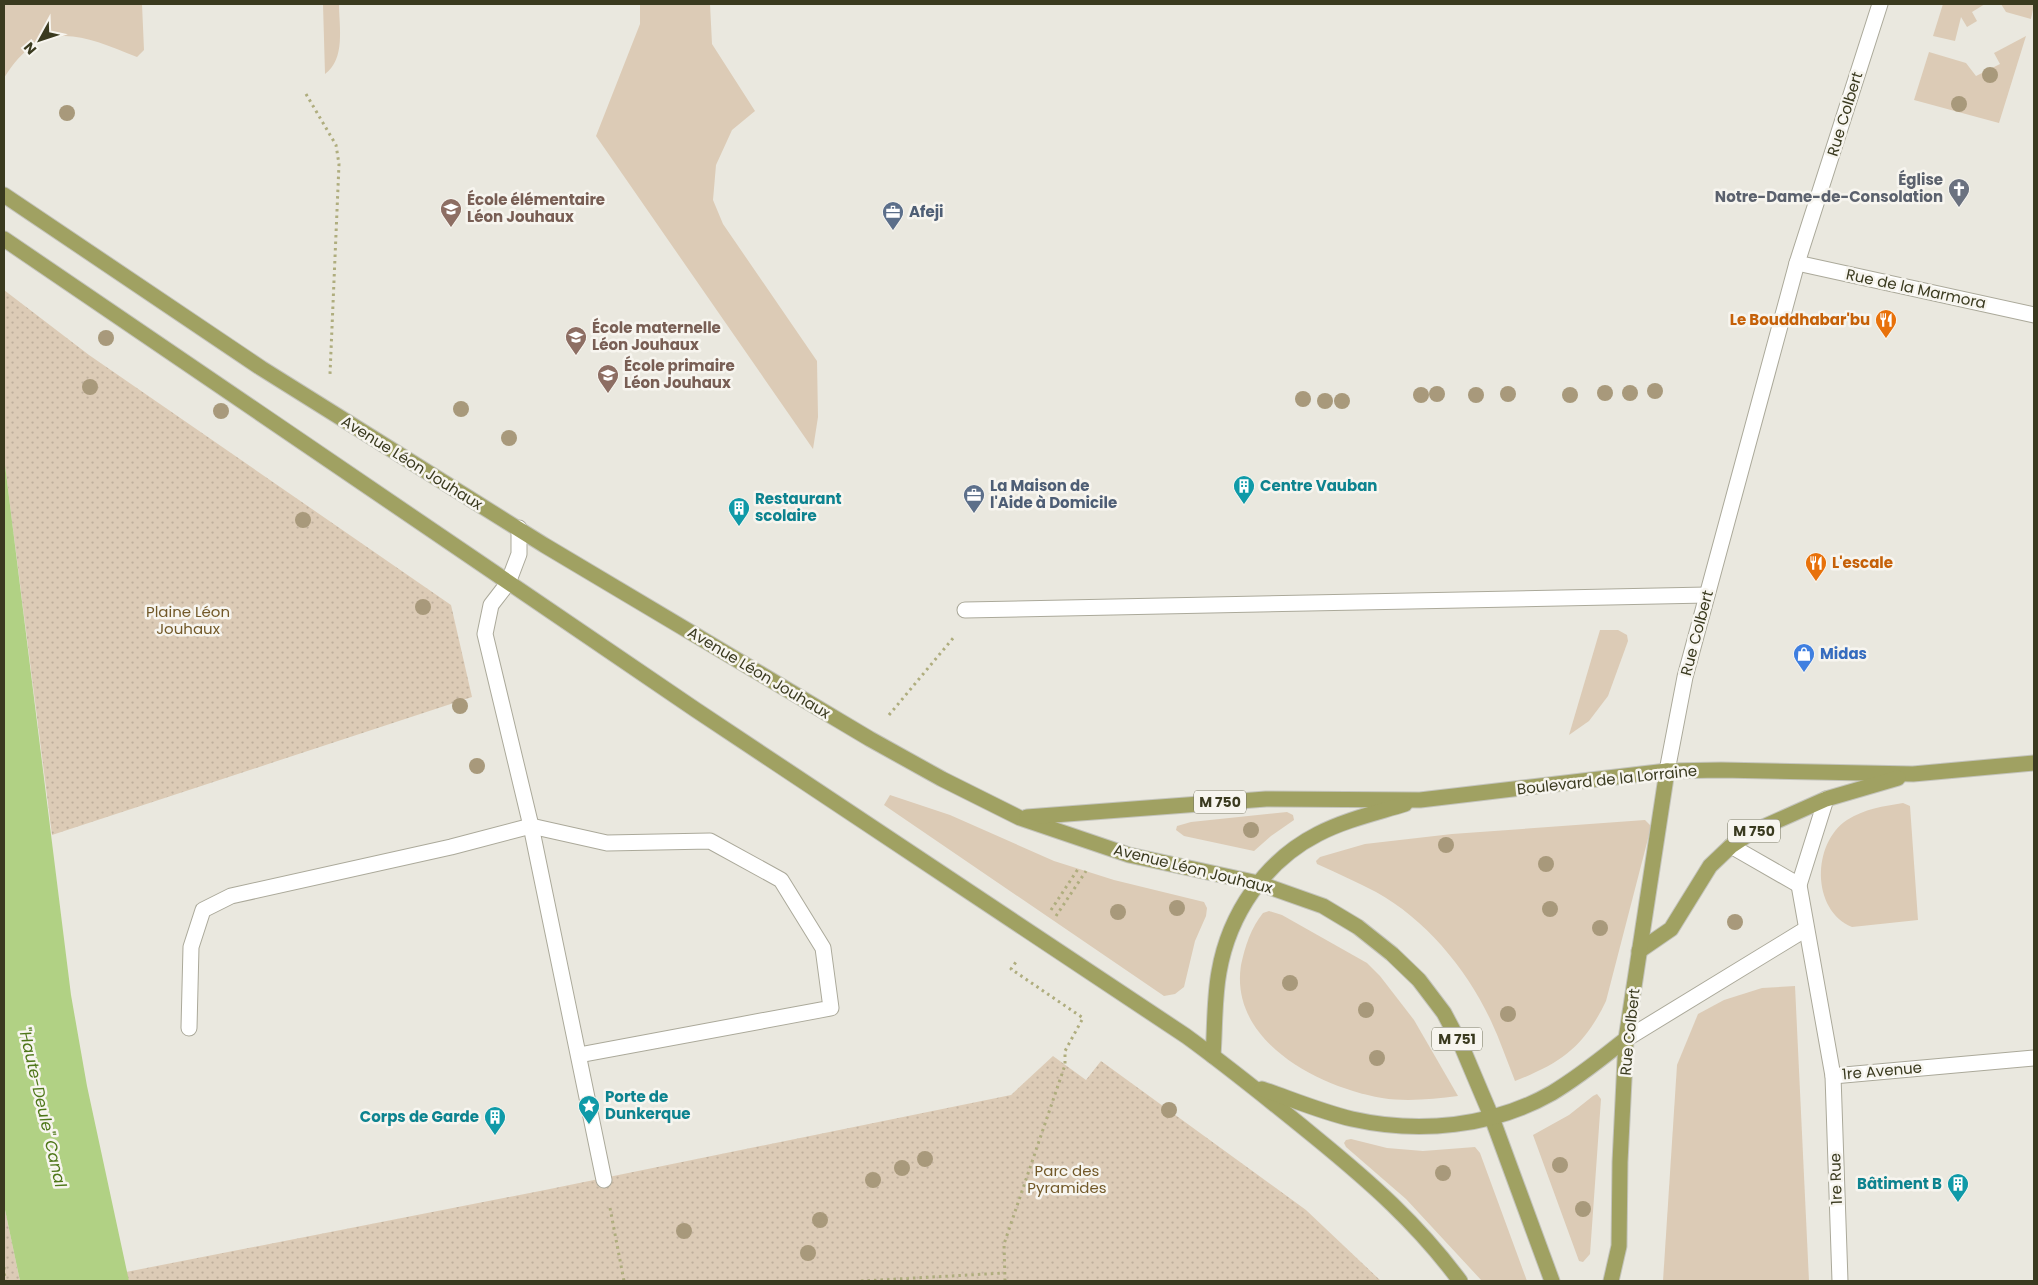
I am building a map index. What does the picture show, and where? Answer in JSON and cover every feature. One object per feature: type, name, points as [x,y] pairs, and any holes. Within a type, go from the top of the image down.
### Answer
[{"type":"main road","name":"Avenue Léon Jouhaux","points":[[4,194],[261,368],[590,574],[870,739],[942,779],[1020,818],[1129,855],[1258,883],[1323,906],[1351,923],[1392,954],[1419,980],[1444,1014],[1462,1047],[1492,1118],[1552,1281]]},
{"type":"main road","points":[[4,239],[696,710],[1164,1020],[1253,1086],[1394,1204],[1460,1281]]},
{"type":"main road","name":"Boulevard de la Lorraine","points":[[1020,818],[1266,799],[1420,800],[1667,772],[1721,770],[1913,774],[2034,762]]},
{"type":"main road","name":"Rue Colbert","points":[[1611,1281],[1619,1246],[1620,1162],[1626,1039],[1667,772]]},
{"type":"main road","name":"Boulevard de la Lorraine","points":[[1639,951],[1671,929],[1710,866],[1731,846],[1752,832],[1826,800],[1913,774]]},
{"type":"main road","name":"Boulevard de la Lorraine","points":[[1213,1056],[1219,972],[1225,947],[1240,909],[1258,883],[1285,856],[1317,834],[1351,821],[1420,800]]},
{"type":"main road","points":[[1253,1086],[1352,1119],[1418,1127],[1454,1124],[1492,1118],[1523,1108],[1552,1093],[1586,1071],[1626,1039]]},
{"type":"street","name":"Rue Colbert","points":[[1667,772],[1685,677],[1797,263],[1880,4]]},
{"type":"street","name":"Rue de la Marmora","points":[[1797,263],[2034,315]]},
{"type":"street","points":[[519,528],[519,554],[508,583],[491,606],[485,634],[531,826],[604,1180]]},
{"type":"street","points":[[965,610],[1707,595]]},
{"type":"street","points":[[1731,846],[1798,885],[1826,800]]},
{"type":"street","points":[[189,1028],[192,947],[203,910],[231,896],[442,849],[531,826],[607,843],[710,841],[781,880],[823,948],[831,1008],[579,1055]]},
{"type":"street","name":"1re Avenue","points":[[1798,885],[1833,1076],[2034,1058]]},
{"type":"street","points":[[1626,1039],[1806,929]]},
{"type":"street","name":"1re Rue","points":[[1833,1076],[1840,1281]]},
{"type":"path","points":[[306,94],[336,144],[339,164],[330,374]]},
{"type":"path","points":[[870,739],[960,630]]},
{"type":"path","points":[[1005,1281],[1004,1244],[1065,1065],[1065,1051],[1083,1018],[1011,969],[1095,844]]},
{"type":"path","points":[[604,1180],[624,1281]]},
{"type":"path","points":[[4,1266],[5,1281]]},
{"type":"path","points":[[861,1281],[1004,1273]]},
{"type":"green space","points":[[4,4],[142,4],[144,50],[137,57],[80,37],[63,36],[48,38],[33,46],[18,59],[4,78]]},
{"type":"green space","points":[[323,4],[339,4],[340,32],[339,51],[336,60],[332,68],[325,74]]},
{"type":"green space","points":[[640,4],[710,4],[712,44],[755,111],[732,130],[716,165],[713,200],[723,224],[817,361],[818,417],[813,449],[596,136],[640,24]]},
{"type":"green space","points":[[1943,4],[1985,4],[1972,12],[1977,21],[1967,27],[1961,17],[1955,41],[1933,36]]},
{"type":"green space","points":[[2001,4],[2034,4],[2031,19],[2006,12]]},
{"type":"green space","points":[[2026,36],[1999,123],[1914,100],[1929,52],[1966,63],[1976,76],[2000,64],[1994,53]]},
{"type":"green space","name":"Plaine Léon Jouhaux","points":[[4,290],[89,355],[451,605],[472,697],[52,835],[4,458]]},
{"type":"green space","points":[[1600,630],[1618,630],[1627,635],[1628,641],[1608,696],[1589,721],[1569,735]]},
{"type":"green space","points":[[890,795],[950,815],[1054,861],[1114,880],[1204,902],[1207,908],[1206,916],[1195,941],[1184,987],[1175,994],[1164,996],[884,805]]},
{"type":"green space","points":[[1903,803],[1910,806],[1918,920],[1852,927],[1839,918],[1829,906],[1823,892],[1821,876],[1822,859],[1827,844],[1835,831],[1854,816],[1874,808]]},
{"type":"green space","points":[[1287,812],[1293,815],[1294,820],[1254,851],[1184,836],[1176,830],[1177,826],[1191,822]]},
{"type":"green space","points":[[1645,820],[1650,825],[1650,831],[1606,1001],[1589,1030],[1570,1052],[1546,1067],[1515,1081],[1494,1028],[1481,1002],[1457,964],[1443,947],[1428,931],[1394,903],[1369,888],[1317,864],[1316,861],[1320,857],[1365,844],[1452,834]]},
{"type":"green space","points":[[1269,911],[1282,915],[1367,963],[1380,976],[1414,1020],[1458,1096],[1401,1100],[1357,1092],[1331,1083],[1306,1071],[1283,1056],[1263,1038],[1249,1016],[1241,992],[1241,965],[1255,925],[1263,913]]},
{"type":"green space","points":[[1795,986],[1809,1281],[1663,1281],[1677,1065],[1698,1014],[1724,1000],[1762,988]]},
{"type":"green space","name":"Parc des Pyramides","points":[[1053,1056],[1086,1080],[1101,1061],[1306,1210],[1381,1281],[129,1281],[126,1272],[545,1190],[1011,1095]]},
{"type":"green space","points":[[1597,1094],[1601,1099],[1590,1254],[1583,1262],[1579,1261],[1533,1135],[1569,1115]]},
{"type":"green space","points":[[1351,1139],[1387,1148],[1423,1151],[1475,1147],[1480,1153],[1527,1281],[1482,1281],[1406,1199],[1346,1147],[1344,1143],[1346,1140]]},
{"type":"green space","points":[[4,1205],[20,1281],[4,1281]]},
{"type":"water","name":"\"Haute-Deule\" Canal","points":[[4,457],[71,995],[87,1086],[129,1281],[20,1281],[4,1205]]},
{"type":"place","name":"Église Notre-Dame-de-Consolation","points":[[1959,208]]},
{"type":"place","name":"École élémentaire Léon Jouhaux","points":[[451,228]]},
{"type":"place","name":"Afeji","points":[[893,231]]},
{"type":"place","name":"Le Bouddhabar'bu","points":[[1886,339]]},
{"type":"place","name":"École maternelle Léon Jouhaux","points":[[576,356]]},
{"type":"place","name":"École primaire Léon Jouhaux","points":[[608,394]]},
{"type":"place","name":"Centre Vauban","points":[[1244,505]]},
{"type":"place","name":"La Maison de l'Aide à Domicile","points":[[974,514]]},
{"type":"place","name":"Restaurant scolaire","points":[[739,527]]},
{"type":"place","name":"L'escale","points":[[1816,582]]},
{"type":"place","name":"Midas","points":[[1804,673]]},
{"type":"place","name":"Porte de Dunkerque","points":[[589,1125]]},
{"type":"place","name":"Corps de Garde","points":[[495,1136]]},
{"type":"place","name":"Bâtiment B","points":[[1958,1203]]}]
